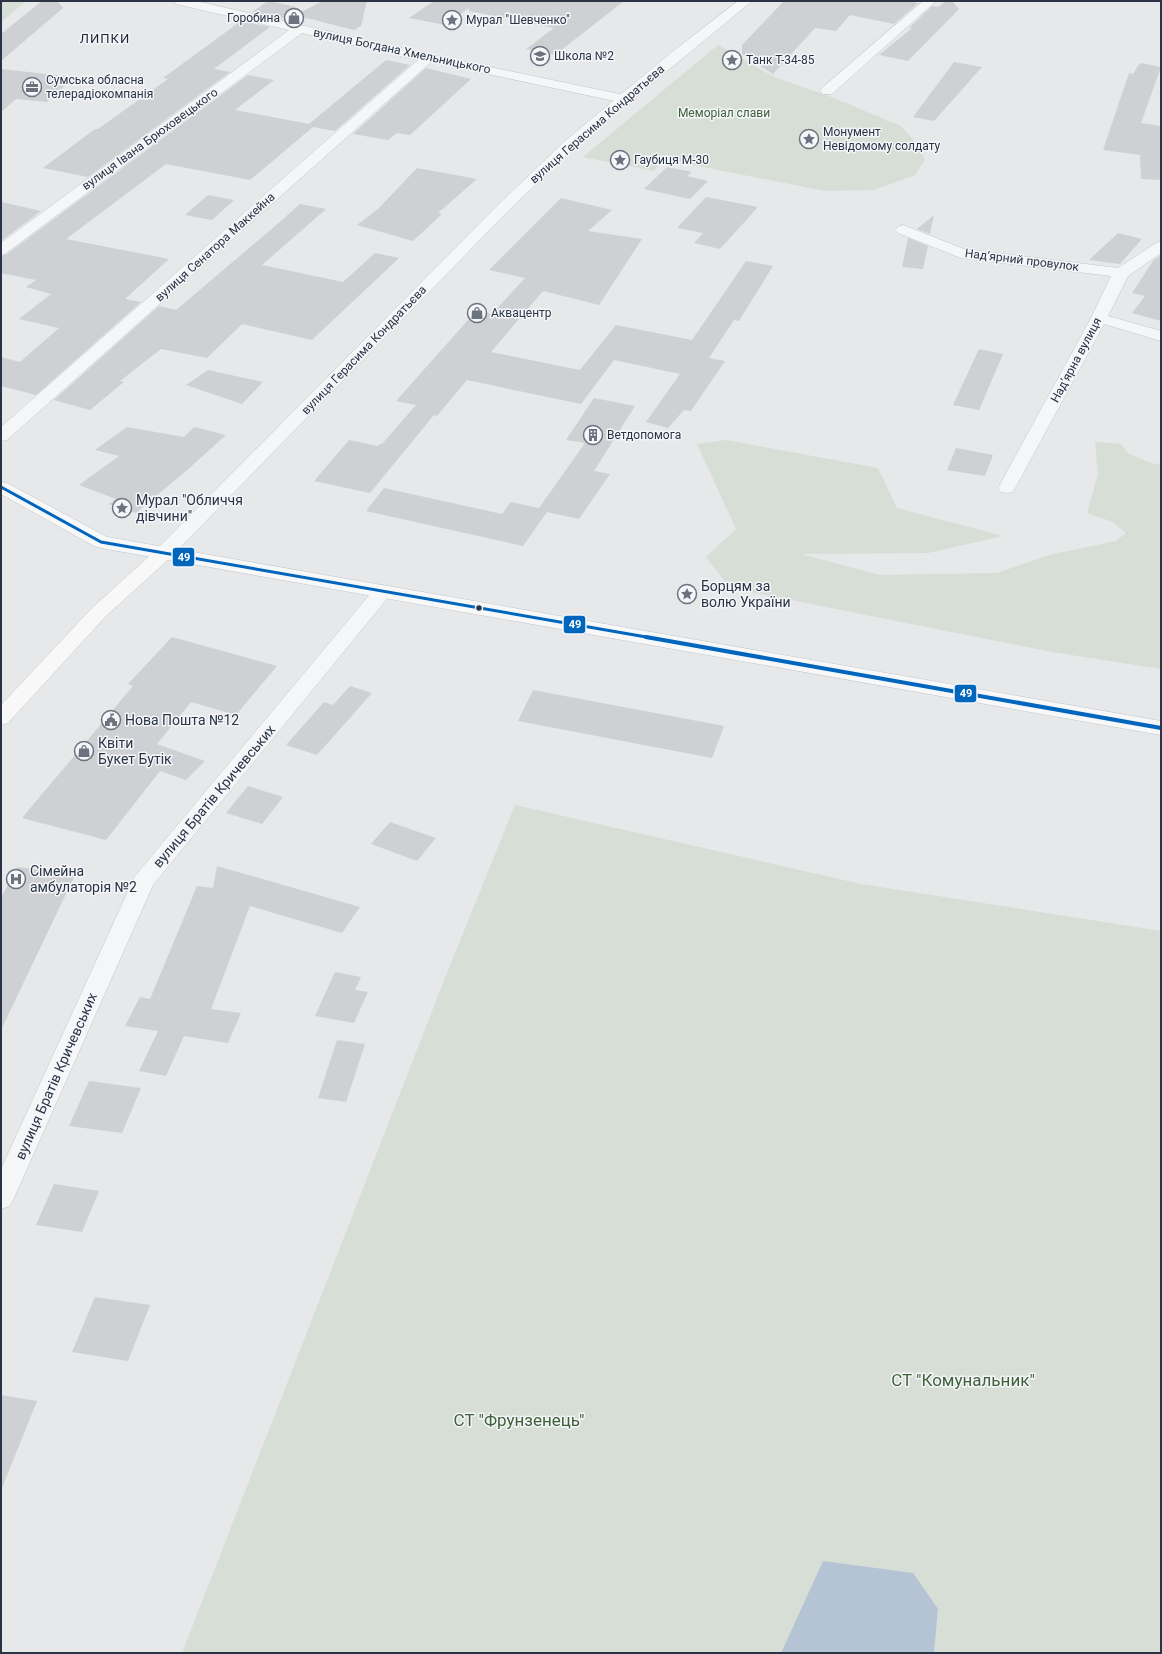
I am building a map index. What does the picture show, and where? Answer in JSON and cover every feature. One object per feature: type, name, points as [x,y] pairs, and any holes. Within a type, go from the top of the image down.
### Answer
[{"type":"main road","points":[[1,487],[100,542],[1161,728]]},
{"type":"main road","name":"вулиця Герасима Кондратьєва","points":[[1,718],[99,612],[163,554]]},
{"type":"street","name":"вулиця Богдана Хмельницького","points":[[180,1],[428,58],[624,98]]},
{"type":"street","name":"вулиця Герасима Кондратьєва","points":[[163,554],[498,214],[570,144],[624,98],[746,1]]},
{"type":"street","points":[[827,91],[930,1]]},
{"type":"street","name":"вулиця Івана Брюховецького","points":[[1,250],[300,28]]},
{"type":"street","name":"вулиця Сенатора Маккейна","points":[[1,436],[428,58]]},
{"type":"street","name":"Надʼярний провулок","points":[[903,230],[961,253],[1121,273]]},
{"type":"street","name":"Надʼярна вулиця","points":[[1007,488],[1099,318],[1121,273],[1161,246]]},
{"type":"street","points":[[1099,318],[1161,336]]},
{"type":"street","name":"вулиця Братів Кричевських","points":[[1,1198],[143,882],[383,591]]},
{"type":"green space","points":[[4,1],[26,1],[1,22],[1,3]]},
{"type":"green space","name":"Меморіал слави","points":[[718,45],[774,77],[834,98],[901,126],[916,143],[925,160],[915,175],[874,190],[825,191],[663,159],[654,171],[583,157]]},
{"type":"green space","points":[[726,440],[878,468],[897,508],[1003,536],[928,553],[801,554],[880,575],[997,573],[1049,555],[1116,541],[1126,533],[1113,522],[1087,513],[1098,474],[1095,442],[1121,444],[1129,454],[1156,465],[1161,462],[1161,669],[1052,652],[730,588],[706,557],[736,529],[697,444]]},
{"type":"green space","points":[[515,805],[861,884],[1161,931],[1161,1653],[934,1653],[938,1609],[823,1561],[781,1653],[182,1653],[445,978]]},
{"type":"water","points":[[823,1561],[913,1573],[938,1609],[934,1653],[781,1653]]},
{"type":"building","points":[[42,1],[57,1],[63,8],[1,61],[1,34]]},
{"type":"building","points":[[268,1],[296,7],[281,19],[252,12]]},
{"type":"building","points":[[323,1],[367,1],[361,26],[354,30],[295,15]]},
{"type":"building","points":[[434,1],[624,1],[555,55],[526,49],[554,28],[469,11],[469,8],[445,25],[409,18]]},
{"type":"building","points":[[784,1],[907,1],[918,3],[894,24],[850,15],[836,31],[815,28],[773,74],[742,54],[742,45]]},
{"type":"building","points":[[946,1],[952,1],[959,9],[908,61],[879,55],[912,28],[909,28],[932,6],[938,7]]},
{"type":"building","points":[[241,21],[270,27],[214,69],[230,72],[88,177],[43,168],[95,129],[98,129],[168,79],[163,78]]},
{"type":"building","points":[[386,60],[410,65],[335,131],[313,127],[250,180],[166,164],[66,239],[169,259],[125,299],[141,302],[36,395],[1,386],[1,357],[20,362],[59,328],[19,319],[51,294],[26,287],[36,280],[1,273],[1,256],[7,254],[248,75],[274,80],[235,110],[309,124]]},
{"type":"building","points":[[954,62],[982,67],[934,121],[913,117]]},
{"type":"building","points":[[1140,63],[1161,67],[1141,123],[1161,126],[1161,180],[1141,179],[1140,155],[1103,150],[1129,73],[1133,74]]},
{"type":"building","points":[[426,68],[471,79],[410,135],[397,133],[388,140],[353,134]]},
{"type":"building","name":"Сумська обласна телерадіокомпанія","points":[[1,69],[74,77],[47,102],[16,99],[1,112]]},
{"type":"building","points":[[667,167],[692,172],[687,176],[708,181],[690,199],[644,189]]},
{"type":"building","points":[[417,168],[477,179],[438,213],[442,214],[413,241],[357,225],[378,209]]},
{"type":"building","points":[[208,195],[234,200],[212,220],[185,215]]},
{"type":"building","points":[[706,197],[758,207],[720,249],[694,243],[703,233],[677,228]]},
{"type":"building","points":[[561,198],[612,210],[588,231],[642,239],[599,305],[543,291],[491,352],[580,370],[616,325],[692,340],[746,261],[773,266],[739,321],[734,320],[709,358],[725,361],[691,411],[684,410],[668,428],[646,422],[680,374],[614,360],[581,404],[467,380],[437,416],[434,415],[370,493],[314,481],[349,440],[378,446],[382,444],[416,405],[396,401],[476,311],[492,314],[525,278],[489,270]]},
{"type":"building","points":[[1,202],[41,211],[1,241]]},
{"type":"building","points":[[300,204],[326,209],[262,265],[343,282],[375,253],[399,258],[312,340],[242,324],[207,358],[161,349],[120,381],[124,382],[90,410],[54,400],[159,306],[176,310]]},
{"type":"building","points":[[934,215],[930,234],[917,229]]},
{"type":"building","points":[[1118,233],[1142,239],[1120,264],[1089,260]]},
{"type":"building","points":[[908,238],[928,246],[923,269],[902,267]]},
{"type":"building","points":[[1161,255],[1161,321],[1132,313],[1145,296],[1132,293],[1153,261]]},
{"type":"building","points":[[979,349],[1003,354],[979,410],[953,405]]},
{"type":"building","points":[[208,370],[263,382],[242,404],[186,385]]},
{"type":"building","points":[[594,398],[635,406],[594,471],[610,474],[579,519],[547,512],[523,546],[366,511],[384,488],[502,514],[511,502],[539,508],[585,443],[566,440]]},
{"type":"building","points":[[127,427],[184,437],[194,427],[226,435],[136,513],[109,504],[116,499],[79,485],[119,456],[95,450]]},
{"type":"building","points":[[956,448],[993,455],[985,476],[947,470]]},
{"type":"building","points":[[172,637],[277,666],[236,715],[191,702],[157,744],[205,761],[186,780],[160,771],[106,840],[22,818],[133,686],[128,684]]},
{"type":"building","points":[[350,686],[372,693],[317,755],[286,745],[324,702],[333,705]]},
{"type":"building","points":[[533,690],[724,726],[712,758],[518,721]]},
{"type":"building","points":[[248,786],[283,797],[262,824],[226,813]]},
{"type":"building","points":[[390,822],[436,838],[417,861],[371,844]]},
{"type":"building","points":[[217,866],[360,907],[342,933],[250,906],[211,1009],[241,1013],[228,1043],[184,1036],[166,1076],[139,1071],[158,1031],[125,1026],[140,997],[150,999],[197,886],[213,888]]},
{"type":"building","points":[[17,867],[76,873],[1,1030],[1,898]]},
{"type":"building","points":[[335,972],[361,977],[355,990],[368,992],[354,1023],[315,1016]]},
{"type":"building","points":[[337,1040],[365,1044],[346,1102],[318,1098]]},
{"type":"building","points":[[89,1081],[141,1088],[122,1133],[69,1126]]},
{"type":"building","points":[[54,1184],[99,1191],[82,1232],[36,1225]]},
{"type":"building","points":[[95,1297],[150,1305],[128,1361],[72,1352]]},
{"type":"building","points":[[1,1395],[37,1401],[2,1488],[1,1488]]},
{"type":"transit line","name":"49","points":[[1,487],[101,542],[1161,728]]},
{"type":"place","name":"Горобина","points":[[294,18]]},
{"type":"place","name":"Мурал \"Шевченко\"","points":[[452,20]]},
{"type":"place","name":"Школа №2","points":[[540,56]]},
{"type":"place","name":"Танк Т-34-85","points":[[732,60]]},
{"type":"place","name":"Сумська обласна телерадіокомпанія","points":[[32,87]]},
{"type":"place","name":"Монумент Невідомому солдату","points":[[809,139]]},
{"type":"place","name":"Гаубиця М-30","points":[[620,160]]},
{"type":"place","name":"Аквацентр","points":[[477,313]]},
{"type":"place","name":"Ветдопомога","points":[[593,435]]},
{"type":"place","name":"Мурал \"Обличчя дівчини\"","points":[[122,508]]},
{"type":"place","name":"Борцям за волю України","points":[[687,594]]},
{"type":"place","name":"Нова Пошта №12","points":[[111,720]]},
{"type":"place","name":"Квіти Букет Бутік","points":[[84,751]]},
{"type":"place","name":"Сімейна амбулаторія №2","points":[[16,879]]},
{"type":"district","name":"ЛИПКИ","points":[[105,38]]},
{"type":"park label","name":"СТ \"Комунальник\"","points":[[963,1380]]},
{"type":"park label","name":"СТ \"Фрунзенець\"","points":[[519,1420]]}]
